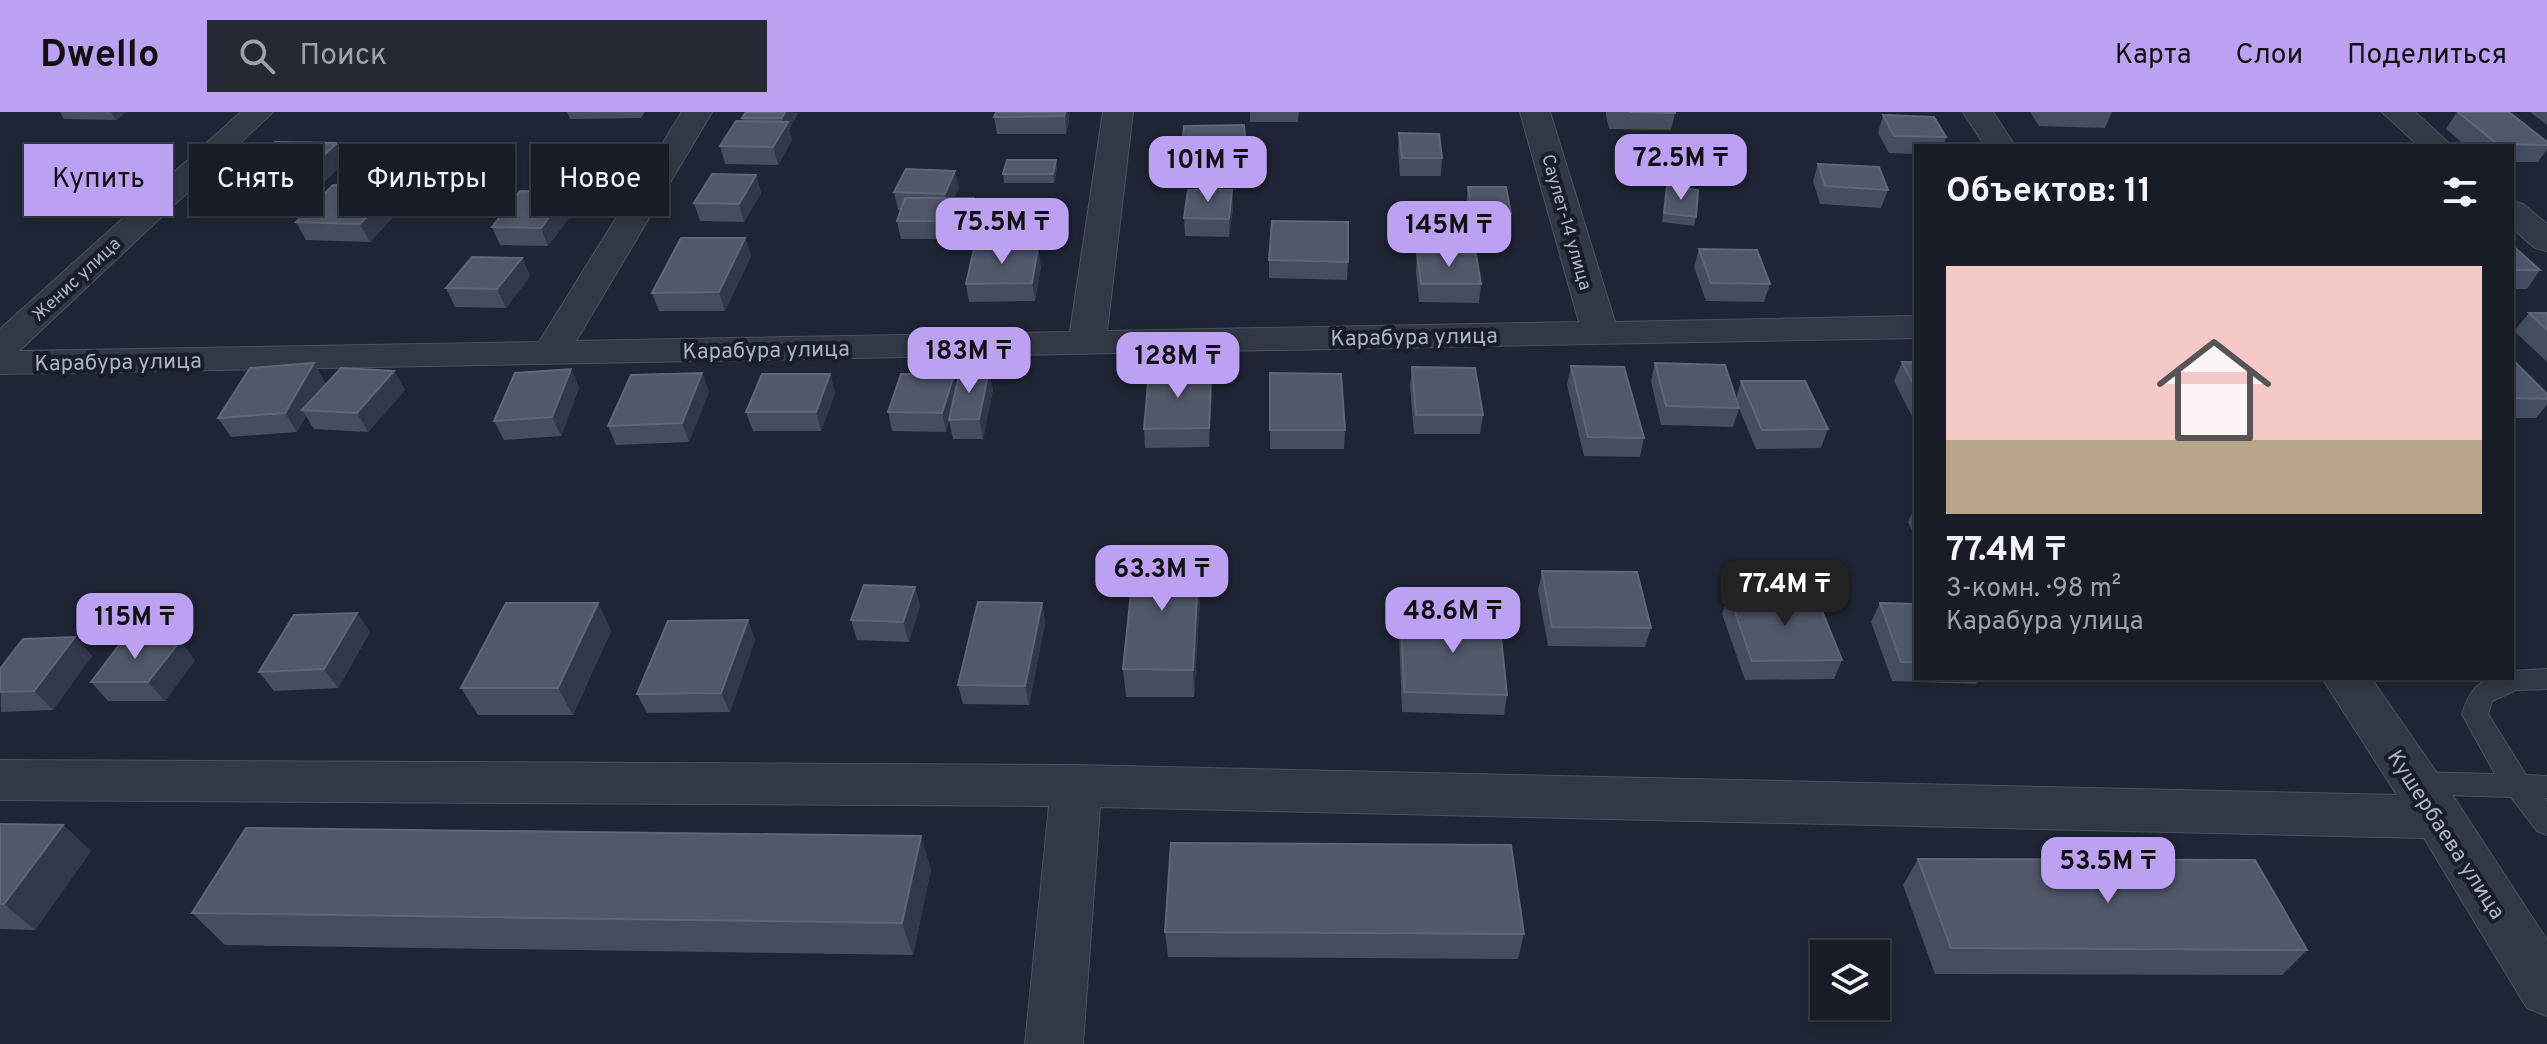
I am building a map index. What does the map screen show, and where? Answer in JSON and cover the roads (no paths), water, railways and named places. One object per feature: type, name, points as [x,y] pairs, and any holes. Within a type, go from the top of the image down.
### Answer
[{"type":"street","name":"Женис улица","points":[[0,349],[258,112]]},
{"type":"street","points":[[550,353],[697,112]]},
{"type":"street","points":[[1087,342],[1118,112]]},
{"type":"street","name":"Саулет-14 улица","points":[[1535,112],[1600,333]]},
{"type":"street","points":[[1978,112],[1999,144]]},
{"type":"street","points":[[2397,112],[2435,144]]},
{"type":"street","points":[[2514,213],[2547,241]]},
{"type":"street","name":"Карабура улица","points":[[0,363],[1914,327]]},
{"type":"street","name":"Кушербаева улица","points":[[2347,680],[2547,990]]},
{"type":"street","points":[[0,780],[1076,786],[2427,800]]},
{"type":"street","points":[[1054,1044],[1076,786]]},
{"type":"lane","points":[[2514,680],[2547,679]]},
{"type":"lane","points":[[2513,680],[2481,695],[2475,714],[2484,736],[2547,823]]},
{"type":"lane","points":[[2427,800],[2518,786],[2547,787]]}]
